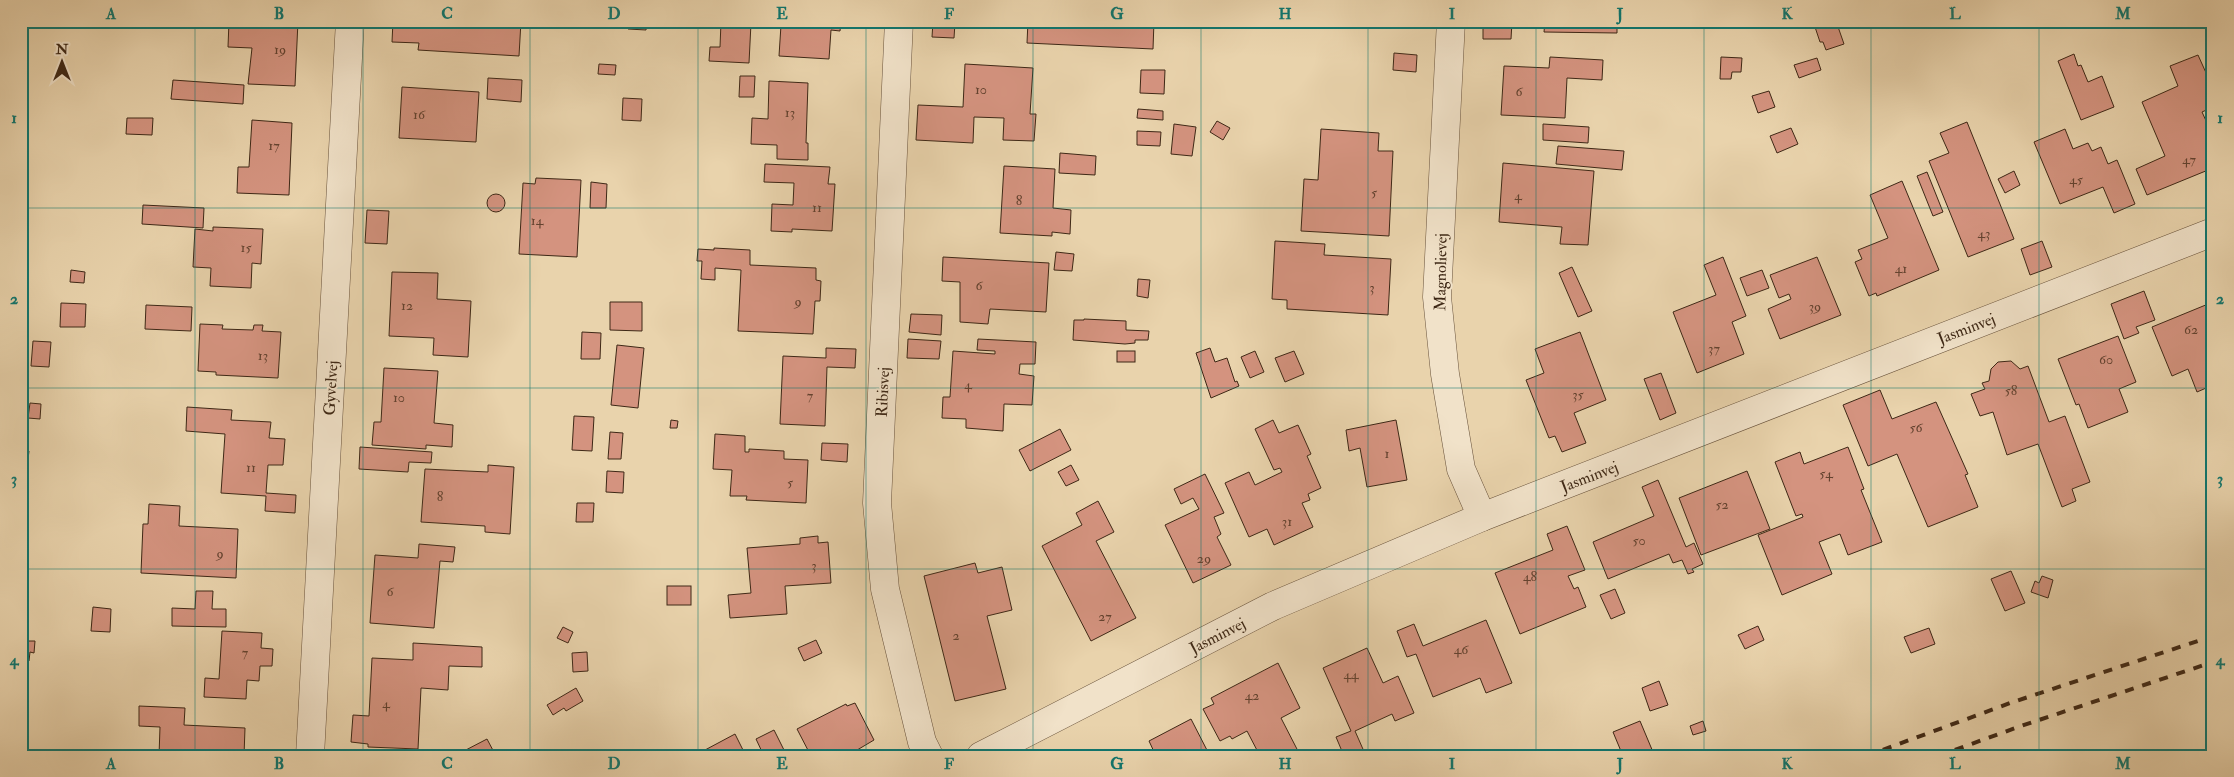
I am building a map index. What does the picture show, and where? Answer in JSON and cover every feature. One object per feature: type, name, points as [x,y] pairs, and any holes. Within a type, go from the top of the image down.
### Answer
[{"type":"street","name":"Gyvelvej","points":[[310,756],[350,21]]},
{"type":"street","name":"Ribisvej","points":[[899,21],[877,503],[884,589],[922,742],[929,756]]},
{"type":"street","name":"Magnolievej","points":[[1451,21],[1437,297],[1444,374],[1461,469],[1482,518]]},
{"type":"street","name":"Jasminvej","points":[[981,756],[1273,606],[1482,518],[2213,232]]},
{"type":"building","points":[[229,21],[298,21],[295,86],[248,84],[252,48],[228,47]]},
{"type":"building","points":[[393,21],[521,21],[519,56],[418,50],[419,43],[392,42]]},
{"type":"building","points":[[628,21],[647,21],[646,30],[628,29]]},
{"type":"building","points":[[766,21],[841,21],[840,31],[831,30],[829,59],[779,56],[781,25],[766,24]]},
{"type":"building","points":[[1028,21],[1154,21],[1153,49],[1027,43]]},
{"type":"building","points":[[1545,21],[1617,21],[1617,33],[1544,32]]},
{"type":"building","points":[[1813,21],[1836,21],[1844,44],[1826,50],[1823,42],[1820,42]]},
{"type":"building","points":[[721,22],[751,23],[749,63],[709,61],[710,47],[720,47]]},
{"type":"building","points":[[933,22],[955,23],[954,38],[932,37]]},
{"type":"building","points":[[1483,22],[1512,22],[1511,39],[1483,39]]},
{"type":"building","points":[[1394,53],[1417,55],[1416,72],[1393,70]]},
{"type":"building","points":[[2074,54],[2078,66],[2081,65],[2088,82],[2102,76],[2114,107],[2081,120],[2058,61]]},
{"type":"building","points":[[2198,55],[2207,75],[2210,73],[2213,80],[2213,107],[2202,112],[2213,136],[2213,141],[2206,144],[2213,160],[2213,168],[2147,195],[2136,169],[2165,156],[2142,102],[2178,86],[2170,66]]},
{"type":"building","points":[[1550,57],[1603,60],[1602,80],[1567,78],[1565,118],[1501,115],[1504,66],[1549,68]]},
{"type":"building","points":[[1721,57],[1742,58],[1741,72],[1732,72],[1731,79],[1720,79]]},
{"type":"building","points":[[1817,58],[1821,70],[1799,78],[1794,65]]},
{"type":"building","points":[[599,64],[616,65],[615,75],[598,74]]},
{"type":"building","points":[[965,64],[1033,68],[1030,114],[1036,114],[1034,141],[1003,140],[1004,118],[974,117],[973,143],[916,140],[918,105],[963,107]]},
{"type":"building","points":[[1141,70],[1165,70],[1164,94],[1140,93]]},
{"type":"building","points":[[740,76],[755,76],[754,97],[739,97]]},
{"type":"building","points":[[488,78],[522,80],[521,102],[487,99]]},
{"type":"building","points":[[173,80],[244,85],[243,104],[171,99]]},
{"type":"building","points":[[769,81],[808,83],[806,143],[808,143],[808,160],[777,159],[777,145],[751,144],[752,118],[768,119]]},
{"type":"building","points":[[402,87],[479,92],[476,142],[399,138]]},
{"type":"building","points":[[1769,91],[1775,107],[1758,113],[1752,96]]},
{"type":"building","points":[[623,98],[642,99],[641,121],[622,120]]},
{"type":"building","points":[[1138,109],[1163,111],[1163,120],[1137,118]]},
{"type":"building","points":[[127,118],[153,118],[152,135],[126,134]]},
{"type":"building","points":[[252,120],[292,123],[289,195],[237,193],[238,167],[249,167]]},
{"type":"building","points":[[1217,121],[1230,128],[1223,140],[1210,132]]},
{"type":"building","points":[[1967,122],[2014,239],[1968,257],[1929,161],[1949,153],[1940,133]]},
{"type":"building","points":[[1174,124],[1196,127],[1192,156],[1171,154]]},
{"type":"building","points":[[1543,124],[1589,127],[1588,143],[1543,140]]},
{"type":"building","points":[[1791,128],[1798,144],[1777,153],[1770,136]]},
{"type":"building","points":[[1321,129],[1379,133],[1378,151],[1393,151],[1389,236],[1301,231],[1304,179],[1318,180]]},
{"type":"building","points":[[2065,129],[2073,149],[2088,143],[2092,151],[2101,147],[2108,164],[2117,160],[2135,204],[2114,213],[2103,187],[2060,204],[2034,142]]},
{"type":"building","points":[[1137,131],[1161,132],[1160,146],[1137,145]]},
{"type":"building","points":[[1558,146],[1624,151],[1622,170],[1556,164]]},
{"type":"building","points":[[1060,153],[1096,156],[1095,175],[1059,173]]},
{"type":"building","points":[[1503,163],[1594,171],[1588,245],[1560,244],[1562,227],[1499,222]]},
{"type":"building","points":[[765,164],[830,167],[828,184],[835,184],[832,231],[792,229],[792,232],[771,231],[772,204],[793,205],[794,183],[764,182]]},
{"type":"building","points":[[1004,166],[1055,169],[1053,208],[1071,210],[1070,234],[1052,232],[1052,236],[1000,233]]},
{"type":"building","points":[[2014,171],[2020,185],[2005,193],[1998,179]]},
{"type":"building","points":[[1927,172],[1943,212],[1933,216],[1917,176]]},
{"type":"building","points":[[536,178],[581,180],[577,257],[519,254],[523,183],[535,184]]},
{"type":"building","points":[[1902,181],[1939,270],[1877,296],[1876,293],[1869,296],[1855,262],[1862,259],[1858,250],[1888,238],[1870,195]]},
{"type":"building","points":[[591,182],[607,184],[606,208],[590,208]]},
{"type":"building","points":[[492,194],[500,194],[505,199],[503,210],[492,212],[487,207],[487,199]]},
{"type":"building","points":[[143,205],[204,208],[203,228],[142,224]]},
{"type":"building","points":[[367,210],[389,211],[387,244],[365,243]]},
{"type":"building","points":[[213,227],[263,229],[261,264],[252,263],[251,288],[210,286],[211,268],[193,267],[195,229],[213,231]]},
{"type":"building","points":[[1275,241],[1325,244],[1324,255],[1391,259],[1388,315],[1287,309],[1287,300],[1272,299]]},
{"type":"building","points":[[2042,241],[2052,267],[2030,275],[2021,249]]},
{"type":"building","points":[[714,248],[750,250],[750,265],[816,268],[816,280],[821,281],[820,301],[815,301],[813,334],[738,331],[741,270],[715,268],[715,280],[701,279],[702,261],[697,261],[698,249],[714,250]]},
{"type":"building","points":[[1056,252],[1074,254],[1072,271],[1054,270]]},
{"type":"building","points":[[943,257],[1049,263],[1046,312],[990,309],[988,324],[960,322],[960,282],[942,281]]},
{"type":"building","points":[[1723,257],[1746,316],[1732,322],[1744,354],[1697,373],[1673,312],[1716,295],[1704,265]]},
{"type":"building","points":[[1817,257],[1841,315],[1780,339],[1768,309],[1791,299],[1789,294],[1779,298],[1770,275]]},
{"type":"building","points":[[1572,267],[1592,311],[1578,317],[1559,273]]},
{"type":"building","points":[[71,270],[85,272],[84,283],[70,282]]},
{"type":"building","points":[[1762,270],[1769,288],[1747,296],[1740,278]]},
{"type":"building","points":[[392,272],[438,273],[437,299],[471,301],[468,357],[433,355],[434,338],[389,336]]},
{"type":"building","points":[[1138,279],[1150,280],[1148,298],[1137,296]]},
{"type":"building","points":[[2144,291],[2155,320],[2136,327],[2139,333],[2124,339],[2111,304]]},
{"type":"building","points":[[610,302],[642,302],[642,331],[610,330]]},
{"type":"building","points":[[2213,302],[2213,385],[2197,392],[2188,369],[2172,376],[2152,327]]},
{"type":"building","points":[[61,303],[86,304],[85,327],[60,327]]},
{"type":"building","points":[[146,305],[192,307],[191,331],[145,329]]},
{"type":"building","points":[[911,314],[942,315],[941,335],[909,332]]},
{"type":"building","points":[[1074,320],[1126,321],[1126,330],[1149,331],[1148,340],[1135,340],[1135,343],[1125,344],[1073,340]]},
{"type":"building","points":[[200,324],[223,325],[222,329],[253,330],[254,325],[263,325],[262,331],[281,332],[278,378],[216,375],[216,372],[198,371]]},
{"type":"building","points":[[582,332],[601,333],[600,359],[581,359]]},
{"type":"building","points":[[1580,332],[1606,400],[1574,413],[1586,443],[1562,452],[1555,436],[1549,438],[1526,380],[1544,373],[1535,349]]},
{"type":"building","points":[[2118,336],[2136,382],[2119,389],[2128,412],[2088,428],[2079,404],[2076,405],[2058,359]]},
{"type":"building","points":[[908,339],[941,341],[939,359],[907,358]]},
{"type":"building","points":[[978,339],[1036,342],[1035,364],[1020,364],[1019,374],[1034,376],[1032,405],[1004,404],[1003,431],[966,428],[966,419],[942,418],[943,397],[950,397],[953,351],[995,354],[995,351],[977,350]]},
{"type":"building","points":[[33,341],[51,342],[49,367],[31,366]]},
{"type":"building","points":[[617,345],[644,348],[638,408],[611,405]]},
{"type":"building","points":[[826,348],[856,349],[855,368],[827,367],[825,426],[780,424],[783,356],[826,358]]},
{"type":"building","points":[[1210,348],[1215,362],[1227,358],[1235,382],[1237,381],[1239,386],[1211,398],[1196,353]]},
{"type":"building","points":[[1117,351],[1135,351],[1135,362],[1117,362]]},
{"type":"building","points":[[1255,351],[1264,372],[1250,378],[1241,357]]},
{"type":"building","points":[[1294,351],[1304,374],[1285,382],[1275,358]]},
{"type":"building","points":[[2011,361],[2020,369],[2028,366],[2049,422],[2065,416],[2090,482],[2072,489],[2076,501],[2062,507],[2038,444],[2007,455],[1993,412],[1980,416],[1971,394],[1985,389],[1982,383],[1989,381],[1991,369],[1998,362]]},
{"type":"building","points":[[384,368],[438,371],[434,423],[453,425],[452,447],[426,445],[426,449],[372,445],[374,422],[381,422]]},
{"type":"building","points":[[1661,373],[1676,413],[1660,420],[1644,379]]},
{"type":"building","points":[[1880,390],[1892,419],[1936,402],[1968,474],[1965,475],[1978,507],[1928,527],[1897,454],[1868,466],[1843,405]]},
{"type":"building","points":[[30,403],[41,404],[40,419],[28,418]]},
{"type":"building","points":[[187,407],[232,410],[231,420],[271,422],[269,438],[285,439],[283,465],[268,465],[266,493],[296,495],[295,513],[265,511],[266,496],[221,493],[225,434],[186,431]]},
{"type":"building","points":[[574,416],[594,417],[592,451],[572,450]]},
{"type":"building","points":[[671,420],[678,421],[677,428],[670,428]]},
{"type":"building","points":[[1273,420],[1279,433],[1298,425],[1311,454],[1307,456],[1321,488],[1308,494],[1310,500],[1302,503],[1313,527],[1274,545],[1267,529],[1249,537],[1225,483],[1249,472],[1255,485],[1282,472],[1280,468],[1274,470],[1255,429]]},
{"type":"building","points":[[1396,420],[1407,480],[1367,487],[1360,448],[1349,451],[1346,430]]},
{"type":"building","points":[[1060,429],[1071,450],[1030,471],[1019,450]]},
{"type":"building","points":[[610,432],[623,433],[621,459],[608,459]]},
{"type":"building","points":[[715,434],[745,436],[745,452],[749,452],[749,449],[784,451],[784,459],[808,460],[806,503],[746,500],[747,496],[730,496],[732,470],[713,469]]},
{"type":"building","points":[[822,443],[848,444],[847,462],[821,460]]},
{"type":"building","points":[[360,447],[432,452],[431,463],[409,462],[408,472],[359,469]]},
{"type":"building","points":[[1848,447],[1864,489],[1861,490],[1882,542],[1848,555],[1840,534],[1819,542],[1832,574],[1782,595],[1758,535],[1803,517],[1802,514],[1796,516],[1775,462],[1800,452],[1804,464]]},
{"type":"building","points":[[21,450],[29,451],[27,467],[21,466]]},
{"type":"building","points":[[488,465],[514,467],[510,534],[485,532],[485,526],[421,522],[425,469],[488,472]]},
{"type":"building","points":[[1071,465],[1079,480],[1066,486],[1058,472]]},
{"type":"building","points":[[607,471],[624,472],[623,493],[606,492]]},
{"type":"building","points":[[1747,471],[1770,529],[1701,555],[1679,498]]},
{"type":"building","points":[[1205,474],[1224,513],[1214,517],[1221,534],[1217,537],[1231,565],[1193,583],[1165,525],[1199,509],[1193,498],[1181,504],[1174,489]]},
{"type":"building","points":[[1658,480],[1686,547],[1694,543],[1703,564],[1692,569],[1694,572],[1688,574],[1682,560],[1673,563],[1669,554],[1608,579],[1593,542],[1654,516],[1642,487]]},
{"type":"building","points":[[1098,501],[1114,532],[1096,541],[1136,618],[1091,641],[1042,546],[1082,525],[1076,513]]},
{"type":"building","points":[[577,503],[594,503],[593,522],[576,522]]},
{"type":"building","points":[[149,504],[180,506],[179,526],[238,529],[236,578],[141,573],[143,524],[148,524]]},
{"type":"building","points":[[1567,526],[1585,570],[1568,576],[1574,589],[1578,587],[1586,607],[1520,634],[1495,573],[1553,550],[1547,534]]},
{"type":"building","points":[[818,536],[818,543],[828,542],[831,583],[785,586],[787,614],[730,618],[728,595],[751,593],[747,548],[800,544],[800,538]]},
{"type":"building","points":[[419,544],[455,547],[453,562],[440,561],[434,628],[370,623],[375,555],[418,558]]},
{"type":"building","points":[[975,563],[978,573],[1002,567],[1012,610],[987,616],[1006,689],[955,701],[924,576]]},
{"type":"building","points":[[2011,571],[2025,603],[2005,611],[1991,579]]},
{"type":"building","points":[[2042,576],[2053,580],[2048,598],[2031,592],[2035,581],[2039,583]]},
{"type":"building","points":[[667,586],[691,586],[691,605],[667,605]]},
{"type":"building","points":[[1615,589],[1625,613],[1611,619],[1600,595]]},
{"type":"building","points":[[196,591],[213,591],[212,609],[226,609],[226,627],[172,626],[172,608],[195,609]]},
{"type":"building","points":[[93,607],[111,609],[110,632],[91,631]]},
{"type":"building","points":[[1486,620],[1512,683],[1486,693],[1480,678],[1433,697],[1416,654],[1407,657],[1397,631],[1414,624],[1423,646]]},
{"type":"building","points":[[1758,626],[1764,640],[1745,649],[1738,635]]},
{"type":"building","points":[[563,627],[573,632],[568,643],[557,638]]},
{"type":"building","points":[[1929,628],[1935,644],[1911,653],[1904,637]]},
{"type":"building","points":[[222,631],[262,633],[261,648],[273,649],[272,666],[260,666],[259,681],[247,680],[246,699],[204,697],[205,678],[219,679]]},
{"type":"building","points":[[816,640],[822,653],[804,661],[798,648]]},
{"type":"building","points":[[21,641],[35,641],[34,653],[30,652],[29,661],[21,660]]},
{"type":"building","points":[[413,643],[482,647],[482,667],[449,666],[448,690],[421,688],[418,749],[368,747],[368,744],[351,742],[353,715],[369,716],[372,658],[413,660]]},
{"type":"building","points":[[1367,648],[1383,683],[1398,676],[1414,713],[1395,721],[1392,714],[1355,731],[1366,756],[1344,756],[1336,737],[1351,731],[1323,668]]},
{"type":"building","points":[[587,652],[588,671],[573,672],[572,653]]},
{"type":"building","points":[[1278,663],[1300,708],[1281,718],[1299,753],[1294,756],[1260,756],[1247,731],[1232,739],[1230,736],[1220,741],[1203,709],[1214,704],[1211,698]]},
{"type":"building","points":[[1659,681],[1668,705],[1650,711],[1642,688]]},
{"type":"building","points":[[21,684],[25,685],[23,698],[21,698]]},
{"type":"building","points":[[576,688],[583,701],[566,711],[564,708],[553,715],[547,705]]},
{"type":"building","points":[[855,703],[874,740],[847,756],[811,756],[797,729],[846,704],[847,706]]},
{"type":"building","points":[[139,706],[185,708],[184,725],[245,728],[244,756],[159,756],[160,727],[139,726]]},
{"type":"building","points":[[1191,719],[1210,756],[1156,756],[1149,741]]},
{"type":"building","points":[[1640,721],[1653,752],[1644,756],[1623,756],[1613,732]]},
{"type":"building","points":[[1703,721],[1706,731],[1693,735],[1690,726]]},
{"type":"building","points":[[774,730],[787,756],[764,756],[756,739]]},
{"type":"building","points":[[735,734],[746,756],[708,756],[705,750]]},
{"type":"building","points":[[487,739],[496,756],[464,756],[462,752]]},
{"type":"building","points":[[21,748],[27,748],[27,756],[21,756]]},
{"type":"building","points":[[665,750],[668,756],[655,756]]},
{"type":"railway","points":[[1866,756],[2013,702],[2213,636]]},
{"type":"railway","points":[[1938,756],[2021,726],[2213,662]]}]
